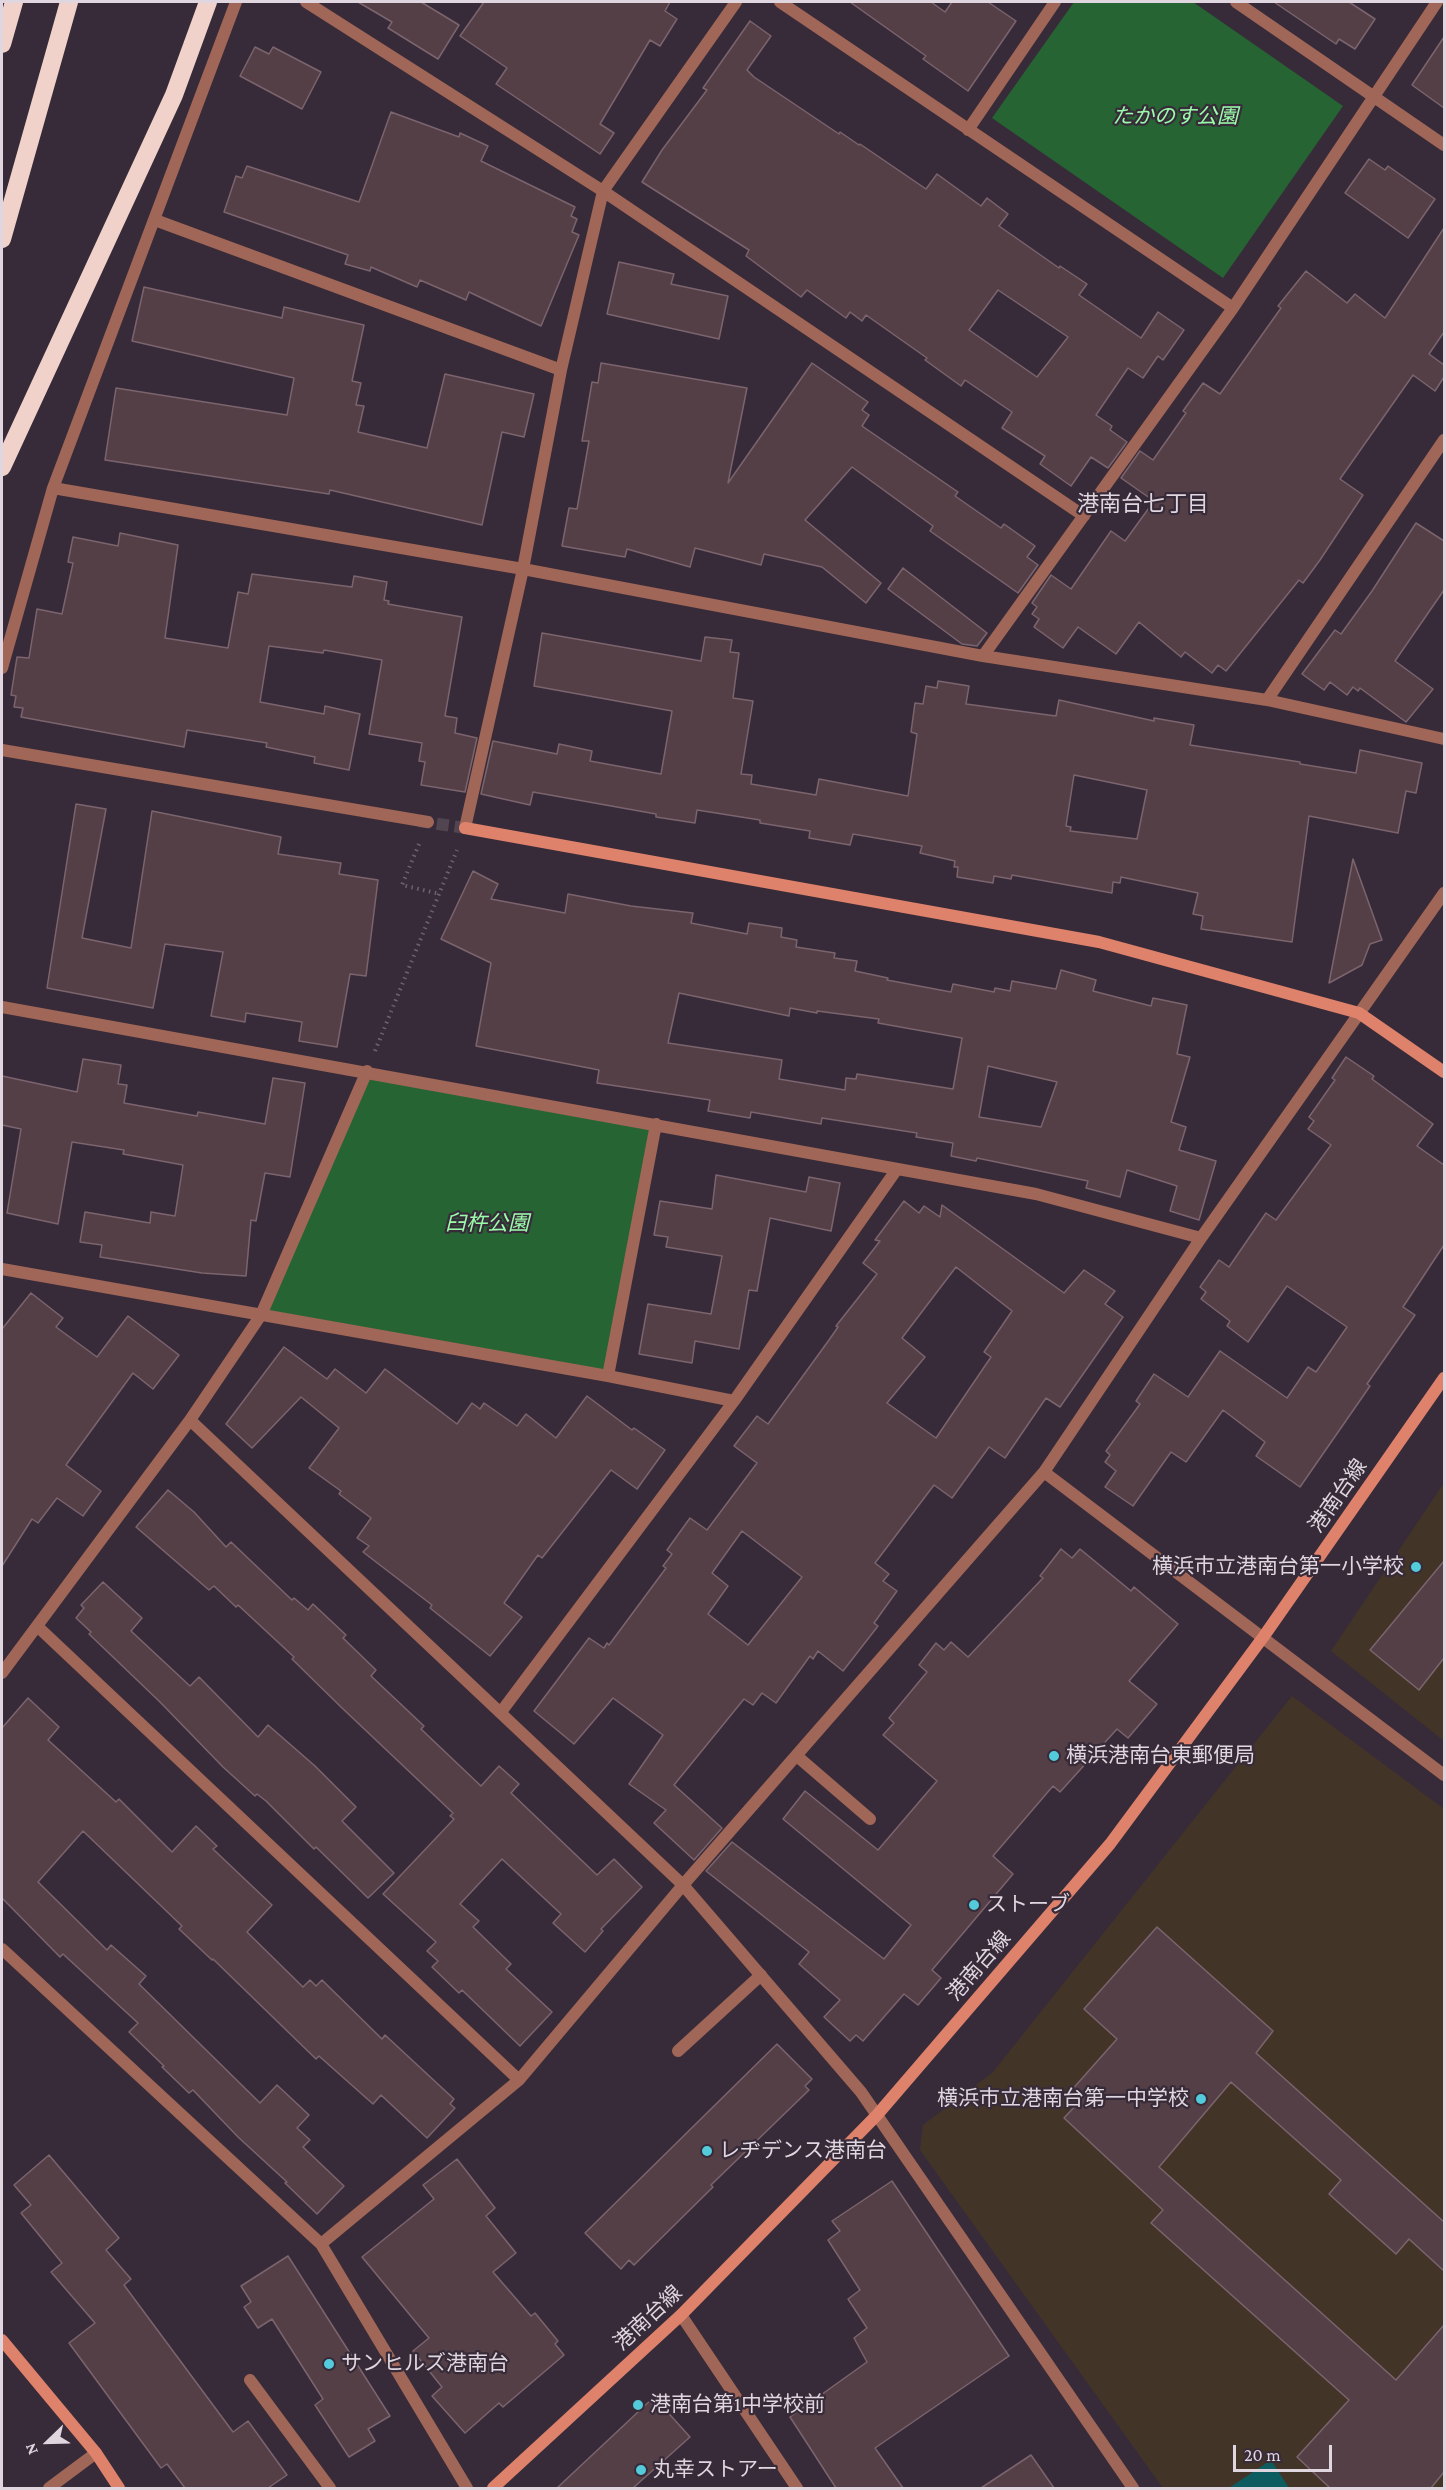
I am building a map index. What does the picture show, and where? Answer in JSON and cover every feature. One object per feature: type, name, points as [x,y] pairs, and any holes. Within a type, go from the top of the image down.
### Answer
[{"type":"highway","points":[[2,44],[14,2]]},
{"type":"highway","points":[[2,239],[69,2]]},
{"type":"highway","points":[[2,467],[174,96],[208,2]]},
{"type":"street","points":[[2,668],[53,488],[236,2]]},
{"type":"street","points":[[306,2],[603,191],[1084,516]]},
{"type":"street","points":[[736,2],[603,191],[561,370],[523,569],[465,828],[1099,942],[1359,1013],[1444,1072]]},
{"type":"street","points":[[780,2],[1233,308]]},
{"type":"street","points":[[968,130],[1055,2]]},
{"type":"street","points":[[1236,2],[1444,145]]},
{"type":"street","points":[[983,656],[1233,308],[1437,2]]},
{"type":"street","points":[[155,220],[561,370]]},
{"type":"street","points":[[1267,700],[1444,440]]},
{"type":"street","points":[[53,488],[523,569],[983,656],[1267,700],[1444,739]]},
{"type":"street","points":[[2,750],[428,822]]},
{"type":"street","points":[[321,2244],[519,2080],[683,1885],[798,1757],[1044,1472],[1201,1238],[1444,893]]},
{"type":"street","points":[[2,1007],[367,1071],[1036,1194],[1201,1238]]},
{"type":"street","points":[[2,1673],[190,1420],[261,1315],[367,1071]]},
{"type":"street","points":[[608,1376],[656,1124]]},
{"type":"street","points":[[501,1712],[734,1401],[897,1169]]},
{"type":"street","points":[[2,1269],[608,1376],[734,1401]]},
{"type":"street","name":"港南台線","points":[[493,2488],[681,2315],[878,2115],[1110,1844],[1264,1636],[1444,1378]]},
{"type":"street","points":[[190,1420],[683,1885],[861,2092],[1133,2488]]},
{"type":"street","points":[[1044,1472],[1264,1636],[1444,1775]]},
{"type":"street","points":[[37,1626],[519,2080]]},
{"type":"street","points":[[798,1757],[870,1819]]},
{"type":"street","points":[[2,1949],[321,2244],[467,2488]]},
{"type":"street","points":[[678,2051],[761,1975]]},
{"type":"street","points":[[681,2315],[797,2488]]},
{"type":"street","points":[[2,2340],[96,2453],[119,2488]]},
{"type":"street","points":[[250,2380],[330,2488]]},
{"type":"street","points":[[50,2488],[96,2453]]},
{"type":"path","points":[[428,822],[402,885],[440,894]]},
{"type":"path","points":[[367,1071],[465,828]]},
{"type":"shaded area","name":"横浜市立港南台第一小学校","points":[[1444,1483],[1444,1741],[1331,1651]]},
{"type":"shaded area","name":"横浜市立港南台第一中学校","points":[[1292,1696],[1444,1809],[1444,2488],[1163,2488],[920,2150],[923,2125],[993,2072]]},
{"type":"shaded area","points":[[1271,2460],[1289,2488],[1229,2488]]},
{"type":"green space","name":"たかのす公園","points":[[1074,2],[1193,2],[1343,106],[1223,278],[992,118]]},
{"type":"green space","name":"臼杵公園","points":[[367,1071],[656,1124],[608,1376],[261,1315]]},
{"type":"building","points":[[358,2],[421,2],[459,25],[438,59],[388,28],[392,22]]},
{"type":"building","points":[[484,2],[670,2],[665,11],[677,19],[660,46],[650,40],[600,124],[614,133],[600,154],[496,84],[507,68],[460,36]]},
{"type":"building","points":[[850,2],[931,2],[945,12],[952,2],[988,2],[1016,21],[968,91],[923,59],[926,56]]},
{"type":"building","points":[[1274,2],[1349,2],[1375,19],[1355,49],[1339,39],[1336,44]]},
{"type":"building","points":[[750,21],[771,36],[747,70],[754,77],[926,189],[937,174],[981,206],[987,198],[1008,214],[999,226],[1059,268],[1060,266],[1087,284],[1079,295],[1141,338],[1158,312],[1184,330],[1163,360],[1158,356],[1143,378],[1128,368],[1096,415],[1112,426],[1110,430],[1127,442],[1108,468],[1091,457],[1071,486],[1040,464],[1045,456],[1002,428],[1012,412],[965,380],[961,386],[925,360],[927,358],[866,315],[862,321],[850,312],[846,318],[807,290],[801,297],[746,256],[749,250],[642,182],[662,150],[707,90],[703,88]],"holes":[[[998,290],[1068,337],[1037,377],[969,330]]]},
{"type":"building","points":[[1444,37],[1444,108],[1412,85]]},
{"type":"building","points":[[255,47],[269,54],[273,47],[321,72],[302,109],[240,76]]},
{"type":"building","points":[[391,112],[459,137],[460,133],[488,146],[481,161],[575,207],[571,216],[577,219],[572,232],[579,235],[541,326],[469,292],[466,300],[420,280],[417,287],[371,267],[370,271],[345,264],[348,255],[224,212],[236,176],[242,178],[247,166],[359,202]]},
{"type":"building","points":[[1369,159],[1385,170],[1388,166],[1435,199],[1408,238],[1345,193]]},
{"type":"building","points":[[1444,228],[1444,332],[1429,354],[1444,365],[1444,377],[1435,391],[1413,375],[1340,479],[1363,495],[1303,583],[1299,580],[1226,671],[1218,665],[1212,673],[1185,652],[1181,657],[1139,622],[1116,654],[1078,627],[1063,648],[1034,627],[1039,619],[1032,614],[1037,607],[1032,603],[1051,575],[1071,589],[1111,531],[1125,541],[1154,501],[1121,478],[1140,451],[1153,460],[1186,413],[1183,411],[1203,383],[1220,394],[1281,308],[1278,306],[1306,271],[1347,303],[1355,294],[1385,318]]},
{"type":"building","points":[[619,262],[674,274],[671,284],[728,296],[719,339],[607,314]]},
{"type":"building","points":[[144,287],[282,318],[284,307],[364,325],[352,381],[361,383],[356,405],[364,406],[358,432],[427,448],[445,374],[534,394],[524,437],[502,432],[482,525],[330,490],[329,494],[105,460],[116,388],[287,415],[294,378],[132,341]]},
{"type":"building","points":[[601,363],[747,388],[728,483],[812,363],[868,402],[862,410],[869,415],[862,426],[958,492],[955,496],[1001,528],[1004,524],[1035,546],[1027,557],[1038,565],[1018,593],[930,531],[933,526],[852,467],[805,520],[881,583],[866,603],[822,567],[764,554],[761,565],[695,548],[690,567],[627,549],[625,557],[562,546],[569,508],[577,509],[589,441],[582,441],[592,382],[598,383]]},
{"type":"building","points":[[1416,523],[1444,541],[1444,590],[1395,661],[1433,689],[1406,722],[1360,688],[1358,691],[1353,687],[1347,695],[1330,682],[1324,690],[1302,674],[1335,630],[1341,634]]},
{"type":"building","points":[[120,533],[178,545],[165,638],[228,648],[238,592],[248,594],[252,574],[352,587],[354,576],[387,582],[384,600],[389,601],[388,604],[462,617],[445,716],[457,718],[455,733],[477,738],[465,792],[421,785],[425,762],[419,761],[422,743],[369,734],[382,660],[324,650],[323,653],[269,646],[260,702],[324,714],[325,706],[360,714],[349,770],[314,763],[315,757],[266,747],[267,743],[187,730],[184,747],[21,717],[23,708],[14,707],[16,696],[11,695],[17,657],[29,658],[37,609],[62,614],[73,563],[68,562],[73,537],[118,546]]},
{"type":"building","points":[[903,568],[987,633],[977,646],[962,644],[888,589]]},
{"type":"building","points":[[542,633],[701,661],[705,637],[732,640],[730,652],[739,653],[733,698],[753,701],[741,774],[752,775],[751,784],[816,795],[819,779],[908,796],[917,734],[911,732],[915,703],[923,704],[926,686],[937,688],[938,681],[969,686],[966,704],[1056,716],[1059,700],[1154,721],[1154,718],[1194,725],[1190,745],[1300,762],[1300,764],[1356,773],[1360,750],[1422,763],[1416,793],[1406,791],[1398,833],[1309,816],[1292,942],[1201,929],[1203,916],[1193,914],[1198,893],[1121,877],[1120,883],[1113,882],[1112,893],[1012,875],[1011,879],[994,876],[993,883],[957,877],[958,867],[954,867],[955,861],[920,853],[922,846],[853,834],[850,845],[809,838],[810,831],[697,810],[695,823],[533,792],[530,805],[481,794],[493,741],[557,754],[559,744],[592,751],[590,761],[661,774],[672,711],[534,686]],"holes":[[[1074,775],[1147,790],[1137,839],[1070,831],[1071,827],[1066,826]]]},
{"type":"building","points":[[76,804],[106,809],[82,938],[131,948],[152,811],[281,837],[278,854],[341,863],[339,874],[378,880],[366,976],[350,974],[337,1047],[299,1041],[302,1022],[246,1013],[245,1022],[211,1016],[223,952],[165,944],[153,1008],[47,988]]},
{"type":"building","points":[[1353,859],[1382,940],[1370,944],[1362,965],[1329,983]]},
{"type":"building","points":[[473,871],[498,884],[491,899],[565,913],[568,894],[631,906],[693,913],[691,923],[747,934],[749,923],[782,928],[781,937],[797,940],[796,947],[835,953],[834,958],[857,961],[855,971],[888,978],[887,980],[951,992],[953,984],[994,992],[995,988],[1010,991],[1012,981],[1056,989],[1061,970],[1096,980],[1093,991],[1151,1006],[1153,998],[1187,1005],[1177,1054],[1190,1057],[1171,1122],[1186,1127],[1179,1150],[1216,1161],[1199,1220],[1170,1211],[1177,1186],[1127,1170],[1120,1197],[1086,1188],[1088,1181],[977,1158],[976,1161],[951,1156],[953,1143],[916,1137],[917,1133],[822,1118],[821,1124],[751,1112],[750,1118],[708,1111],[710,1100],[597,1083],[599,1070],[476,1046],[491,963],[441,939]],"holes":[[[679,993],[789,1016],[790,1008],[879,1019],[878,1023],[962,1038],[953,1089],[857,1074],[856,1079],[846,1078],[845,1090],[779,1079],[782,1060],[668,1043]],[[988,1066],[1057,1082],[1041,1127],[979,1117]]]},
{"type":"building","points":[[1346,1057],[1374,1076],[1372,1079],[1433,1124],[1417,1146],[1444,1165],[1444,1245],[1403,1307],[1415,1315],[1367,1384],[1370,1386],[1300,1487],[1256,1456],[1265,1442],[1223,1410],[1186,1462],[1171,1452],[1133,1506],[1105,1487],[1116,1471],[1105,1462],[1110,1455],[1106,1451],[1140,1404],[1136,1401],[1154,1374],[1188,1397],[1220,1351],[1287,1398],[1308,1367],[1316,1372],[1347,1327],[1287,1286],[1248,1342],[1227,1326],[1230,1321],[1201,1299],[1206,1292],[1200,1287],[1219,1260],[1229,1267],[1266,1213],[1276,1220],[1331,1145],[1308,1129],[1314,1121],[1309,1117],[1335,1080],[1332,1078]]},
{"type":"building","points":[[83,1059],[121,1065],[118,1084],[127,1085],[124,1103],[197,1116],[198,1112],[265,1124],[273,1078],[305,1083],[290,1177],[265,1173],[256,1221],[251,1220],[246,1276],[202,1273],[100,1257],[102,1245],[80,1242],[85,1212],[150,1223],[151,1212],[175,1216],[183,1165],[123,1154],[124,1150],[72,1142],[58,1224],[7,1213],[21,1129],[2,1125],[2,1076],[77,1092]]},
{"type":"building","points":[[716,1175],[806,1192],[809,1177],[840,1183],[831,1231],[770,1218],[757,1291],[749,1290],[739,1349],[695,1341],[692,1363],[639,1354],[648,1304],[711,1314],[722,1256],[666,1247],[668,1237],[654,1235],[660,1201],[712,1209]]},
{"type":"building","points":[[904,1201],[919,1213],[924,1206],[940,1217],[942,1205],[1064,1293],[1084,1270],[1115,1291],[1105,1304],[1123,1317],[1060,1407],[1046,1398],[1005,1458],[989,1447],[952,1498],[934,1485],[875,1563],[889,1574],[883,1581],[897,1591],[874,1623],[878,1626],[843,1671],[818,1651],[813,1659],[810,1656],[776,1703],[762,1693],[753,1705],[744,1699],[674,1785],[722,1828],[694,1860],[654,1823],[666,1810],[629,1784],[663,1735],[613,1698],[574,1744],[534,1711],[589,1638],[604,1648],[607,1643],[609,1645],[666,1568],[663,1566],[672,1554],[667,1550],[690,1518],[707,1530],[757,1463],[734,1446],[757,1416],[768,1424],[838,1327],[836,1326],[877,1274],[863,1263],[880,1241],[875,1240]],"holes":[[[956,1267],[1012,1311],[984,1352],[991,1357],[936,1438],[887,1403],[925,1357],[902,1338]],[[742,1531],[802,1577],[748,1645],[708,1614],[728,1586],[712,1573]]]},
{"type":"building","points":[[31,1293],[63,1318],[56,1327],[97,1357],[128,1316],[179,1355],[153,1389],[133,1373],[66,1465],[101,1491],[83,1516],[57,1498],[38,1523],[32,1519],[2,1566],[2,1329]]},
{"type":"building","points":[[284,1347],[327,1379],[335,1369],[366,1393],[385,1369],[457,1424],[472,1403],[480,1409],[484,1403],[517,1426],[526,1414],[556,1438],[587,1396],[632,1430],[634,1428],[665,1450],[637,1489],[611,1470],[542,1558],[538,1555],[504,1603],[522,1617],[490,1656],[430,1608],[432,1605],[363,1552],[369,1546],[357,1538],[371,1518],[339,1494],[341,1491],[309,1468],[339,1428],[301,1397],[252,1448],[226,1424]]},
{"type":"building","points":[[168,1490],[194,1512],[226,1547],[231,1542],[292,1600],[294,1598],[308,1610],[313,1604],[346,1635],[343,1638],[376,1670],[371,1676],[424,1726],[421,1729],[481,1786],[499,1766],[519,1784],[511,1793],[597,1875],[614,1859],[642,1887],[601,1929],[603,1931],[585,1952],[553,1923],[561,1914],[502,1859],[460,1904],[479,1921],[473,1927],[511,1964],[506,1969],[552,2012],[520,2046],[462,1990],[459,1993],[432,1967],[438,1961],[427,1951],[436,1942],[383,1894],[454,1819],[450,1816],[453,1813],[238,1605],[236,1607],[214,1586],[209,1590],[136,1527]]},
{"type":"building","points":[[1061,1549],[1072,1558],[1080,1549],[1131,1591],[1134,1587],[1178,1624],[1129,1681],[1157,1704],[1128,1738],[1117,1729],[1060,1792],[1053,1786],[993,1856],[1013,1874],[932,1970],[941,1978],[918,2005],[904,1994],[863,2041],[856,2035],[850,2041],[824,2017],[840,2000],[799,1964],[809,1952],[706,1871],[732,1842],[884,1959],[911,1925],[783,1819],[805,1791],[878,1850],[937,1781],[883,1735],[894,1723],[889,1718],[927,1672],[919,1665],[936,1643],[944,1650],[951,1642],[968,1657],[1043,1578],[1040,1576]]},
{"type":"building","points":[[1444,1561],[1444,1658],[1419,1690],[1370,1650]]},
{"type":"building","points":[[103,1582],[142,1618],[131,1631],[190,1686],[199,1677],[258,1737],[268,1725],[315,1766],[356,1807],[342,1821],[394,1873],[368,1898],[266,1801],[257,1794],[255,1796],[223,1767],[89,1634],[91,1632],[76,1618],[84,1608],[81,1605]]},
{"type":"building","points":[[28,1698],[59,1727],[48,1740],[116,1802],[119,1799],[172,1852],[196,1826],[217,1846],[213,1849],[272,1905],[247,1932],[303,1987],[310,1980],[316,1986],[322,1980],[382,2039],[385,2035],[454,2099],[450,2104],[455,2108],[427,2138],[381,2095],[373,2104],[319,2056],[316,2059],[179,1929],[182,1926],[83,1831],[38,1882],[107,1950],[111,1945],[146,1976],[139,1984],[260,2103],[277,2085],[309,2115],[297,2128],[310,2140],[303,2147],[344,2186],[317,2214],[193,2090],[189,2093],[129,2032],[138,2023],[63,1954],[60,1957],[2,1898],[2,1728]]},
{"type":"building","points":[[1157,1927],[1273,2031],[1256,2053],[1444,2222],[1444,2271],[1409,2239],[1396,2254],[1329,2194],[1341,2180],[1231,2082],[1159,2167],[1396,2380],[1444,2325],[1444,2472],[1431,2488],[1330,2488],[1297,2457],[1349,2400],[1151,2223],[1163,2210],[1064,2118],[1080,2101],[1070,2092],[1117,2039],[1084,2009]]},
{"type":"building","name":"レヂデンス港南台","points":[[777,2044],[812,2079],[805,2086],[809,2090],[711,2185],[713,2187],[634,2265],[629,2260],[621,2269],[585,2233]]},
{"type":"building","points":[[49,2155],[119,2238],[106,2250],[131,2279],[124,2285],[233,2432],[248,2421],[287,2475],[268,2488],[185,2488],[167,2464],[161,2468],[69,2343],[95,2323],[51,2272],[62,2263],[21,2213],[31,2205],[14,2185]]},
{"type":"building","points":[[457,2159],[495,2208],[486,2216],[516,2253],[493,2272],[531,2316],[535,2313],[558,2341],[555,2344],[564,2355],[503,2407],[499,2403],[465,2433],[432,2396],[442,2387],[413,2351],[429,2338],[362,2257],[434,2199],[423,2185]]},
{"type":"building","points":[[892,2181],[1009,2356],[875,2448],[903,2488],[836,2488],[790,2417],[867,2362],[854,2338],[867,2328],[848,2299],[860,2290],[828,2240],[840,2231],[832,2221]]},
{"type":"building","name":"サンヒルズ港南台","points":[[288,2256],[390,2416],[368,2429],[375,2441],[349,2457],[315,2405],[323,2399],[272,2319],[258,2328],[244,2307],[251,2302],[241,2286]]},
{"type":"building","points":[[654,2397],[690,2437],[633,2488],[557,2488]]},
{"type":"building","points":[[1031,2455],[1054,2488],[981,2488]]},
{"type":"tunnel","points":[[419,821],[465,828]]},
{"type":"place","name":"横浜市立港南台第一小学校","points":[[1416,1567]]},
{"type":"place","name":"横浜港南台東郵便局","points":[[1054,1756]]},
{"type":"place","name":"ストーブ","points":[[974,1905]]},
{"type":"place","name":"横浜市立港南台第一中学校","points":[[1201,2099]]},
{"type":"place","name":"レヂデンス港南台","points":[[707,2151]]},
{"type":"place","name":"サンヒルズ港南台","points":[[329,2364]]},
{"type":"place","name":"港南台第1中学校前","points":[[638,2405]]},
{"type":"place","name":"丸幸ストアー","points":[[641,2470]]},
{"type":"district","name":"港南台七丁目","points":[[1143,504]]}]
